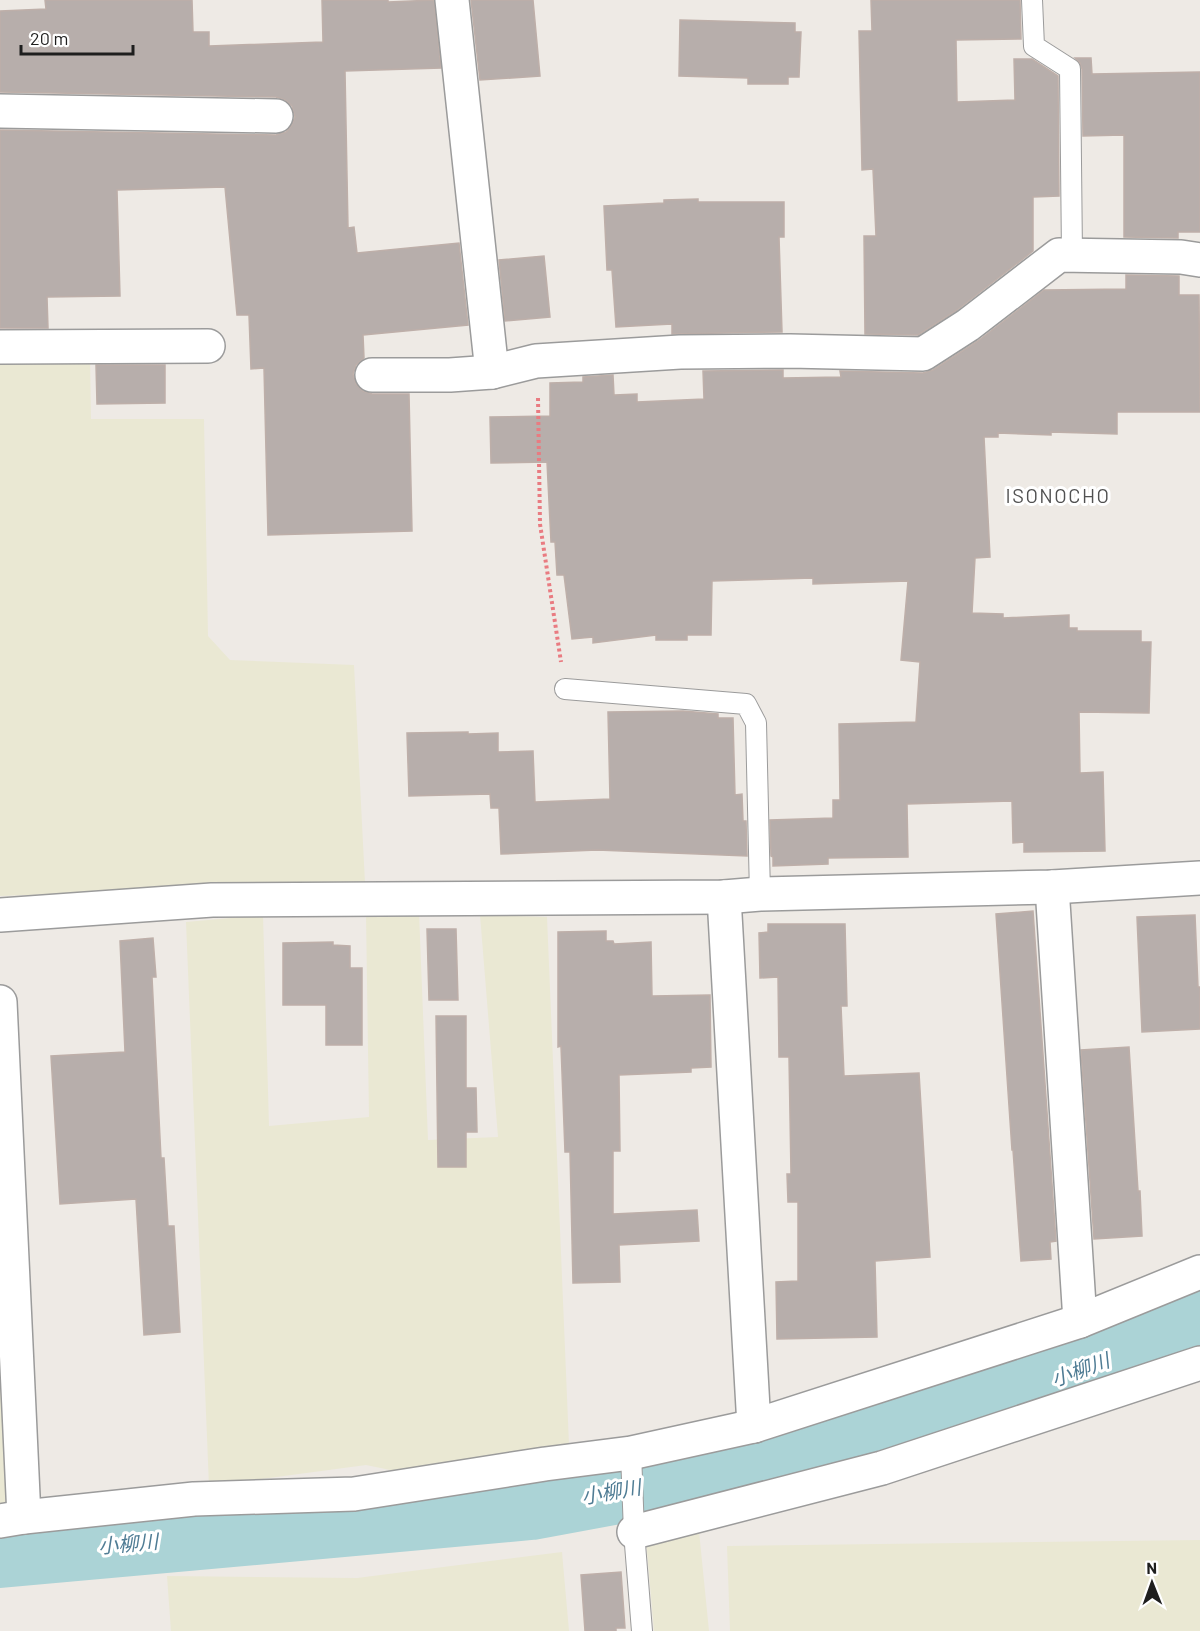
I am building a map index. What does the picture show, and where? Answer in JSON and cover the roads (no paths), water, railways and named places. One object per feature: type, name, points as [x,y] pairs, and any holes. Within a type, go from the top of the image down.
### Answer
[{"type":"street","points":[[452,0],[492,372]]},
{"type":"street","points":[[0,111],[276,116]]},
{"type":"street","points":[[372,375],[450,375],[492,372],[536,361],[680,352],[790,351],[922,354],[968,325],[1059,255],[1181,257],[1200,260]]},
{"type":"street","points":[[0,347],[207,346]]},
{"type":"street","points":[[0,915],[212,900],[724,897],[760,894],[1052,887],[1200,878]]},
{"type":"street","points":[[1052,887],[1080,1321]]},
{"type":"street","points":[[724,897],[754,1426]]},
{"type":"street","points":[[0,1002],[12,1519],[194,1499],[354,1494],[631,1453],[754,1426],[1080,1321],[1200,1272]]},
{"type":"street","points":[[634,1532],[882,1468],[1200,1363]]},
{"type":"lane","points":[[1032,0],[1034,46],[1070,69],[1072,255]]},
{"type":"lane","points":[[565,689],[746,704],[756,723],[760,894]]},
{"type":"lane","points":[[631,1453],[634,1532],[642,1631]]},
{"type":"waterway","name":"小柳川","points":[[0,1554],[531,1506],[786,1459],[1062,1377],[1200,1323]]},
{"type":"district","name":"ISONOCHO","points":[[1058,495]]}]
